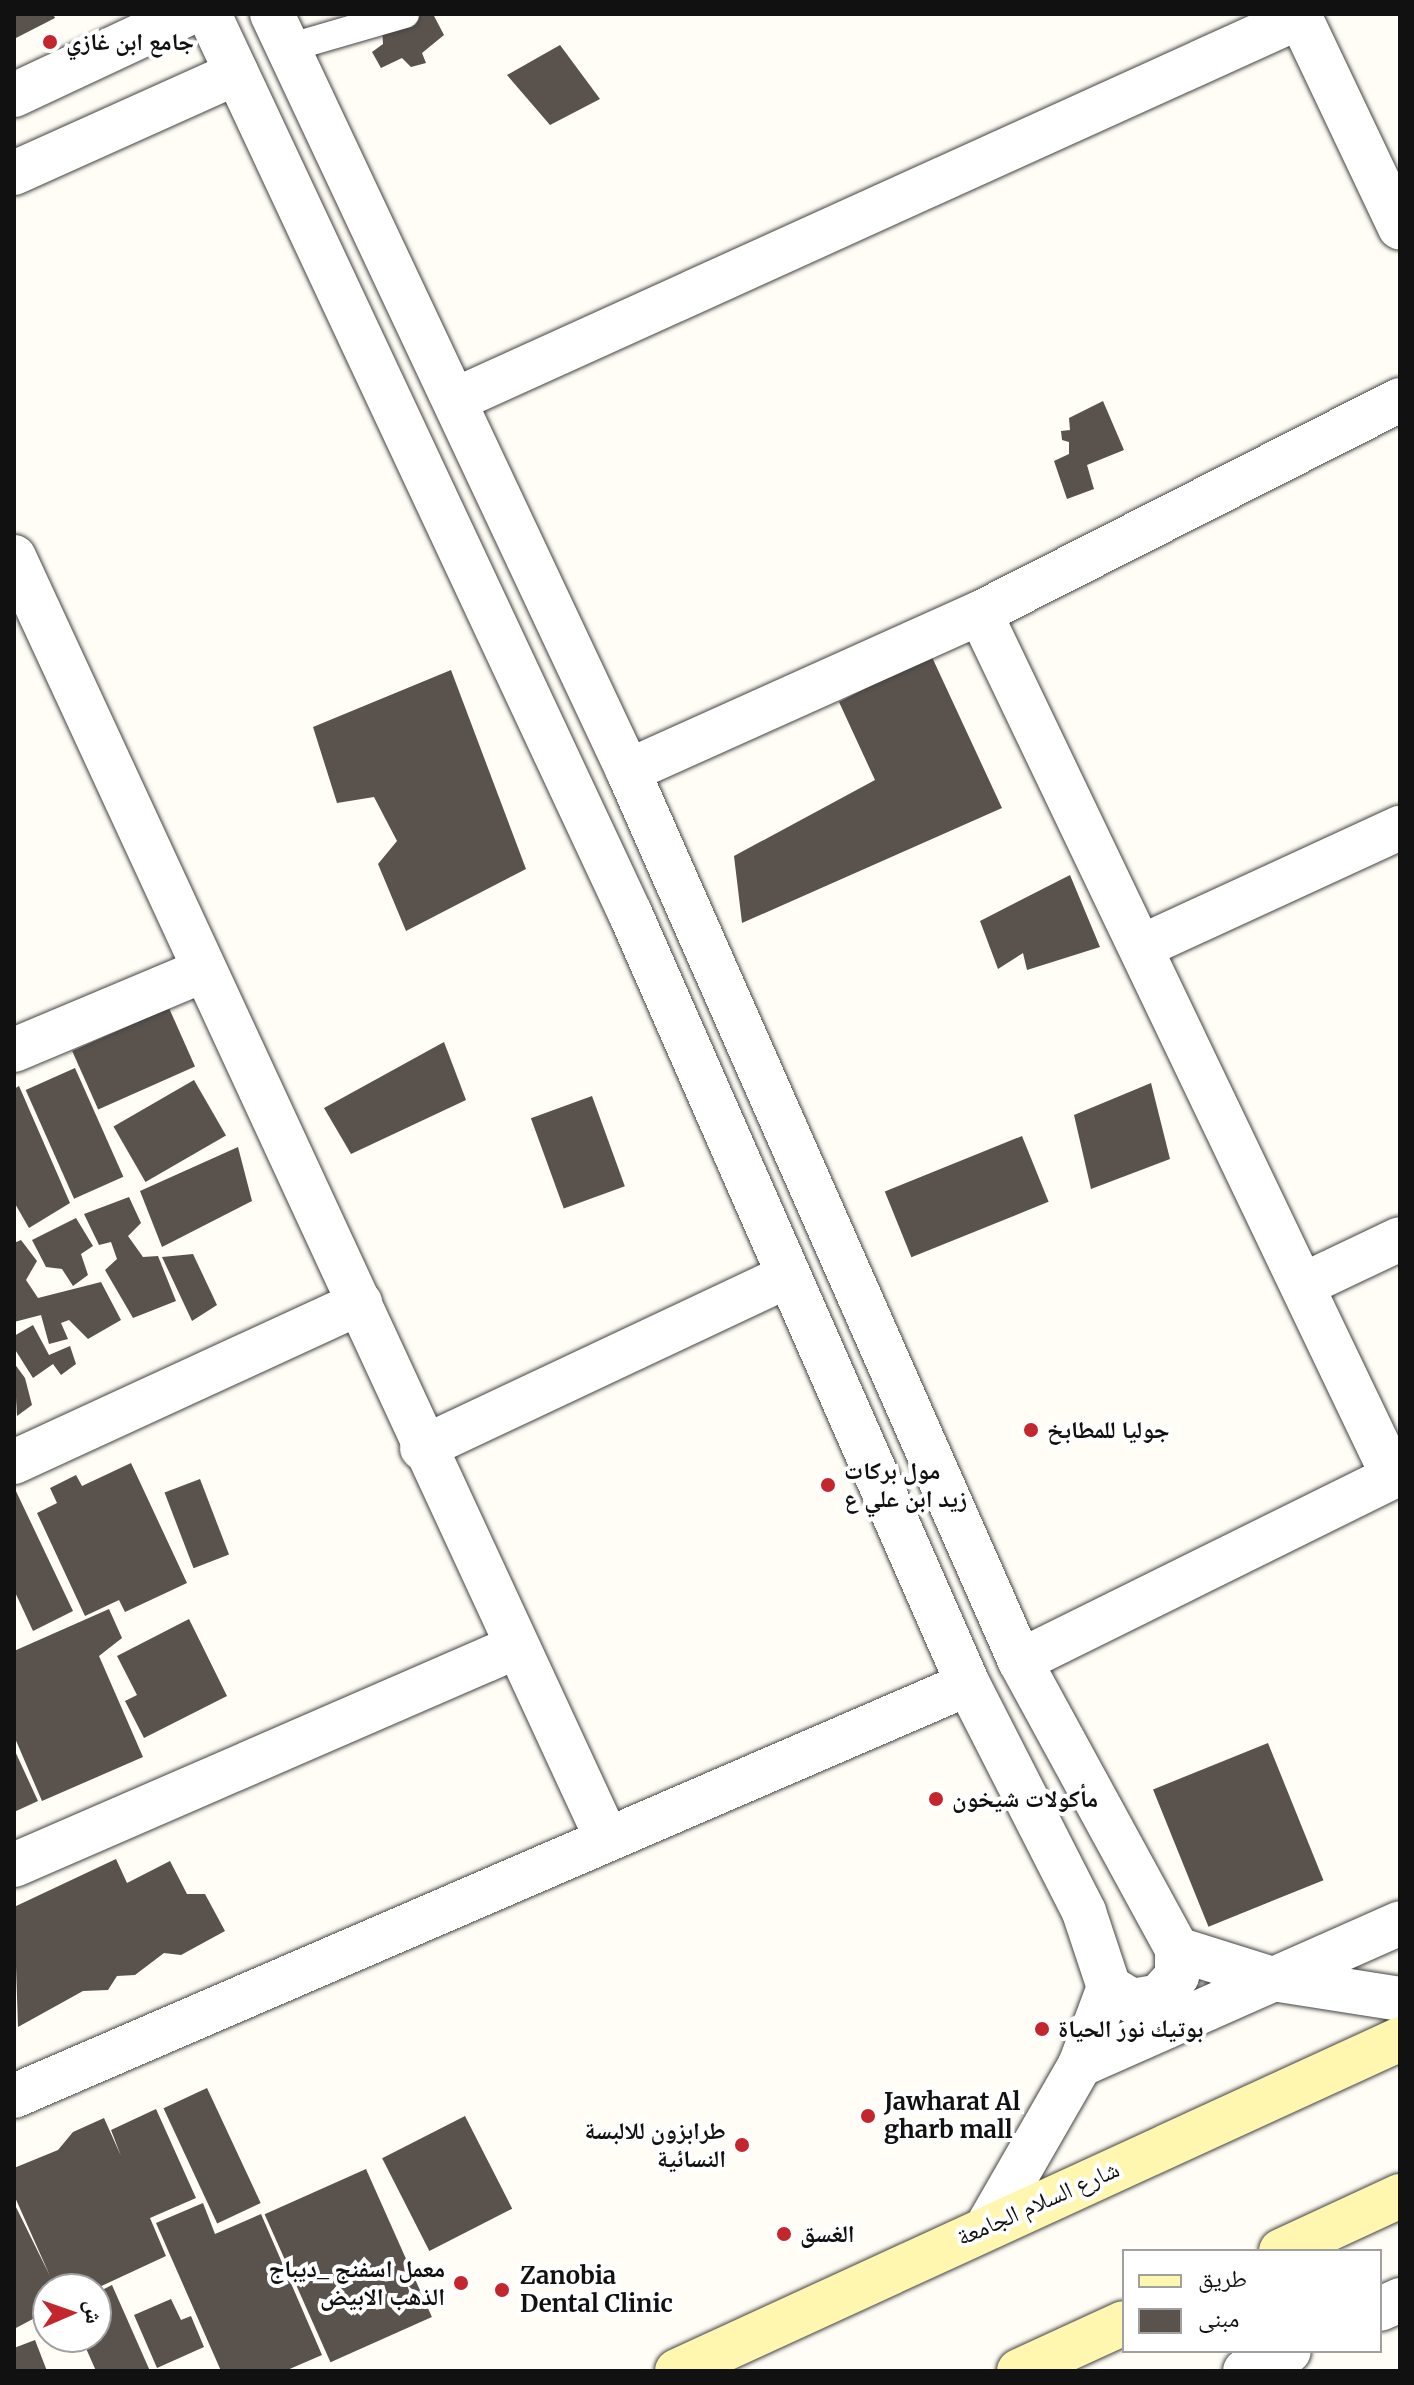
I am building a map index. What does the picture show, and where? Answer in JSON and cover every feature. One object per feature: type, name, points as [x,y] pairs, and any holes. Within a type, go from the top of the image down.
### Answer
[{"type":"main road","name":"شارع السلام الجامعة","points":[[677,2371],[988,2225],[1400,2039]]},
{"type":"main road","points":[[1308,2245],[1400,2196]]},
{"type":"main road","points":[[1019,2371],[1122,2324]]},
{"type":"street","points":[[14,95],[187,14]]},
{"type":"street","points":[[209,14],[595,834],[968,1684],[1084,1912],[1109,1987],[1080,2065],[988,2225]]},
{"type":"street","points":[[457,399],[1300,17],[1400,228]]},
{"type":"street","points":[[280,31],[457,399],[628,771],[1020,1661],[1177,1949],[1177,1976],[1159,1996],[1132,2001],[1109,1987]]},
{"type":"street","points":[[14,173],[237,73]]},
{"type":"street","points":[[628,771],[980,613],[1400,400]]},
{"type":"street","points":[[14,557],[24,608],[360,1303],[422,1448],[606,1837]]},
{"type":"street","points":[[980,613],[1396,1475],[1020,1661]]},
{"type":"street","points":[[1143,946],[1400,828]]},
{"type":"street","points":[[14,1050],[202,971]]},
{"type":"street","points":[[1303,1285],[1400,1239]]},
{"type":"street","points":[[422,1448],[787,1276]]},
{"type":"street","points":[[14,1462],[360,1303]]},
{"type":"street","points":[[14,1865],[516,1647]]},
{"type":"street","points":[[14,2096],[606,1837],[968,1684]]},
{"type":"street","points":[[1080,2065],[1400,1923]]},
{"type":"street","points":[[1177,1949],[1273,1979],[1400,1999]]},
{"type":"street","points":[[1245,2371],[1285,2353]]},
{"type":"lane","points":[[280,31],[405,14]]},
{"type":"building","points":[[14,14],[53,14],[55,18],[14,39]]},
{"type":"building","points":[[413,14],[433,14],[444,35],[422,53],[426,63],[411,67],[402,58],[381,68],[372,52],[383,44],[382,27]]},
{"type":"building","points":[[560,45],[600,99],[550,125],[507,75]]},
{"type":"building","points":[[1103,401],[1124,450],[1087,465],[1094,489],[1067,499],[1054,461],[1069,454],[1069,442],[1062,440],[1061,431],[1070,430],[1069,418]]},
{"type":"building","points":[[931,655],[1002,808],[742,923],[734,856],[875,780],[839,702]]},
{"type":"building","points":[[451,670],[526,869],[406,931],[378,864],[397,841],[374,797],[337,803],[313,727]]},
{"type":"building","points":[[1070,875],[1100,947],[1027,970],[1023,953],[998,969],[980,921]]},
{"type":"building","points":[[169,1008],[195,1066],[98,1110],[72,1051]]},
{"type":"building","points":[[444,1042],[466,1100],[351,1154],[324,1108]]},
{"type":"building","points":[[75,1068],[123,1177],[74,1199],[26,1090]]},
{"type":"building","points":[[194,1080],[226,1135],[145,1182],[113,1126]]},
{"type":"building","points":[[1151,1083],[1170,1159],[1091,1189],[1074,1115]]},
{"type":"building","points":[[19,1086],[70,1203],[29,1228],[14,1202],[14,1089]]},
{"type":"building","points":[[592,1096],[625,1186],[564,1208],[531,1118]]},
{"type":"building","points":[[1022,1136],[1049,1202],[911,1257],[885,1191]]},
{"type":"building","points":[[238,1147],[252,1201],[162,1247],[140,1191]]},
{"type":"building","points":[[129,1197],[141,1223],[128,1236],[143,1257],[158,1256],[176,1301],[133,1318],[105,1270],[117,1259],[111,1242],[99,1245],[84,1214]]},
{"type":"building","points":[[76,1218],[93,1246],[81,1254],[88,1275],[73,1286],[62,1269],[46,1267],[32,1240]]},
{"type":"building","points":[[21,1240],[37,1261],[26,1280],[38,1298],[101,1282],[121,1320],[88,1339],[69,1320],[61,1323],[68,1339],[49,1344],[41,1315],[14,1322],[14,1243]]},
{"type":"building","points":[[193,1254],[217,1305],[192,1321],[162,1257]]},
{"type":"building","points":[[33,1325],[49,1355],[70,1346],[76,1364],[61,1375],[53,1364],[33,1378],[14,1348],[14,1336]]},
{"type":"building","points":[[14,1363],[25,1378],[32,1405],[17,1416]]},
{"type":"building","points":[[131,1463],[187,1583],[125,1612],[119,1600],[85,1616],[37,1513],[57,1503],[50,1488],[76,1475],[82,1486]]},
{"type":"building","points":[[200,1479],[229,1555],[194,1568],[165,1493]]},
{"type":"building","points":[[14,1487],[73,1611],[33,1631],[14,1590]]},
{"type":"building","points":[[109,1609],[122,1638],[99,1656],[143,1757],[42,1801],[14,1736],[14,1651]]},
{"type":"building","points":[[189,1619],[227,1696],[144,1738],[125,1701],[137,1695],[117,1656]]},
{"type":"building","points":[[1268,1743],[1323,1880],[1208,1927],[1153,1789]]},
{"type":"building","points":[[14,1749],[38,1801],[14,1812]]},
{"type":"building","points":[[116,1859],[127,1883],[170,1861],[187,1894],[205,1894],[225,1931],[181,1955],[164,1953],[135,1975],[117,1976],[108,1990],[83,1991],[18,2027],[14,1907]]},
{"type":"building","points":[[207,2088],[261,2203],[217,2223],[163,2108]]},
{"type":"building","points":[[156,2109],[196,2198],[150,2218],[166,2256],[112,2281],[112,2273],[49,2273],[14,2195],[14,2168],[58,2150],[73,2132],[104,2118],[121,2156],[111,2130]]},
{"type":"building","points":[[465,2116],[512,2209],[429,2251],[382,2158]]},
{"type":"building","points":[[366,2169],[432,2317],[330,2362],[265,2214]]},
{"type":"building","points":[[14,2203],[49,2273],[32,2273],[32,2319],[14,2329]]},
{"type":"building","points":[[203,2203],[215,2234],[261,2214],[322,2355],[285,2371],[221,2371],[156,2223]]},
{"type":"building","points":[[112,2285],[150,2371],[96,2371],[88,2353],[112,2353]]},
{"type":"building","points":[[171,2299],[181,2320],[191,2316],[204,2347],[157,2368],[134,2315]]},
{"type":"building","points":[[32,2341],[32,2353],[40,2353],[47,2371],[14,2371],[14,2348]]},
{"type":"place","name":"جامع ابن غازي","points":[[50,42]]},
{"type":"place","name":"جوليا للمطابخ","points":[[1031,1430]]},
{"type":"place","name":"مول بركات زيد ابن علي ع","points":[[828,1485]]},
{"type":"place","name":"مأكولات شيخون","points":[[936,1799]]},
{"type":"place","name":"بوتيك نور الحياة","points":[[1042,2029]]},
{"type":"place","name":"Jawharat Al gharb mall","points":[[868,2116]]},
{"type":"place","name":"طرابزون للالبسة النسائية","points":[[742,2145]]},
{"type":"place","name":"الغسق","points":[[784,2234]]},
{"type":"place","name":"معمل اسفنج _ديباج الذهب الابيض","points":[[461,2283]]},
{"type":"place","name":"Zanobia Dental Clinic","points":[[502,2290]]}]
